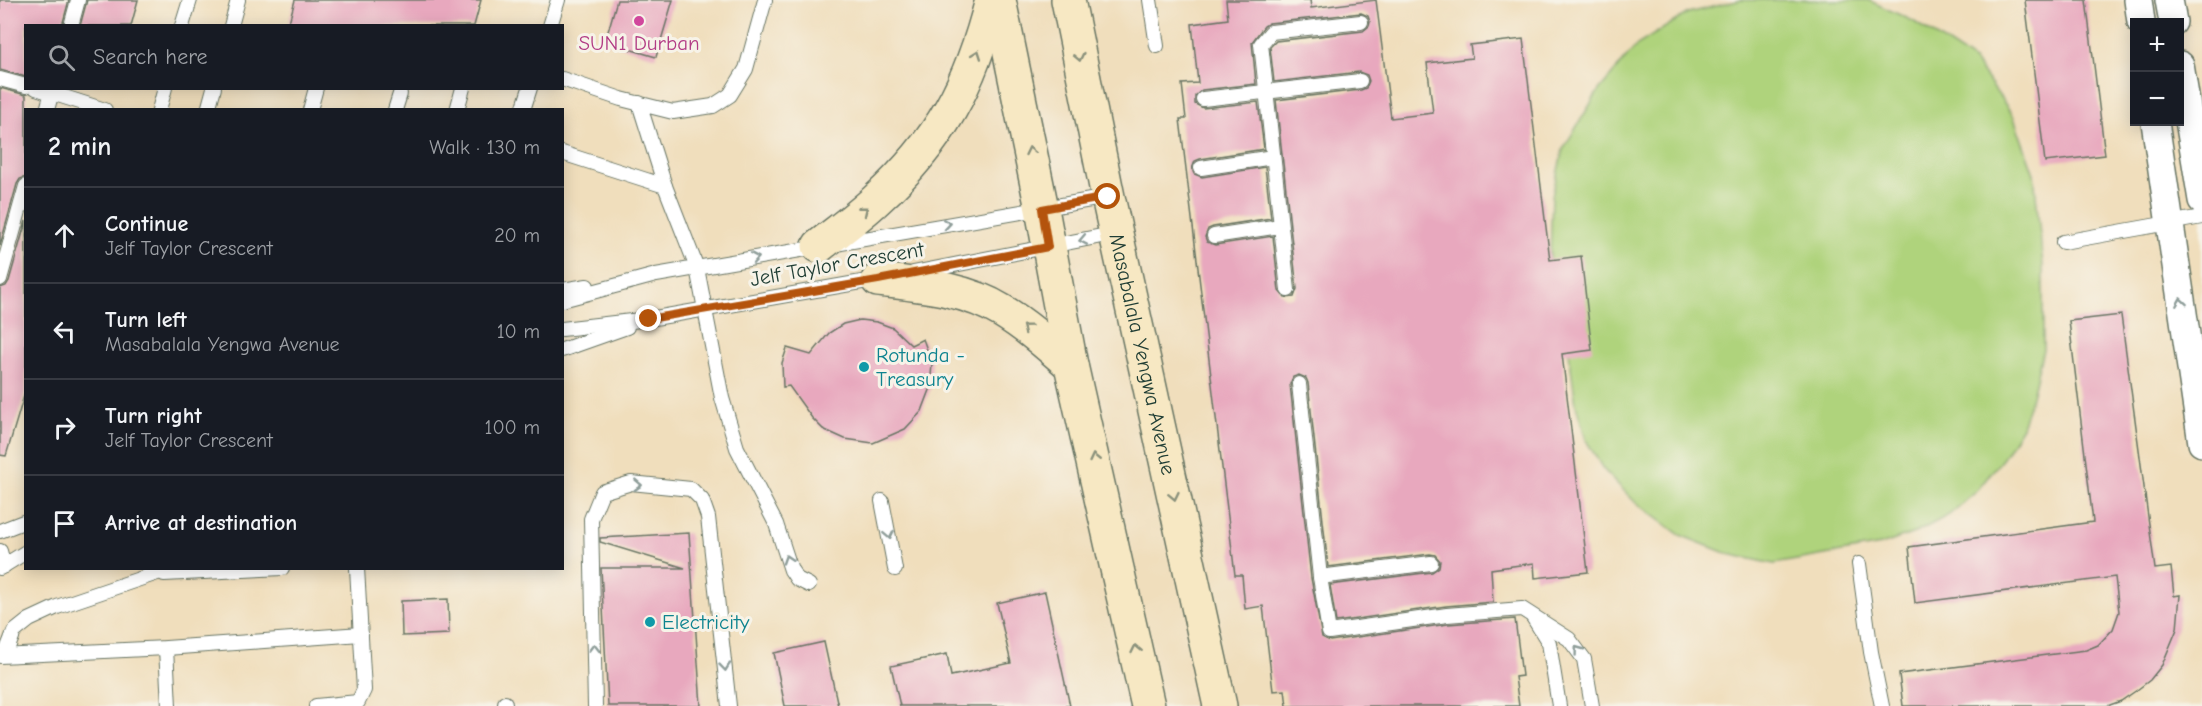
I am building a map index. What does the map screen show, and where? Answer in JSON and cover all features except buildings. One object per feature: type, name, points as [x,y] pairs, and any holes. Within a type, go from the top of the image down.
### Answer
[{"type":"main road","points":[[819,246],[875,201],[919,155],[938,129],[954,105],[972,68],[992,0]]},
{"type":"main road","points":[[999,0],[1071,365],[1148,706]]},
{"type":"main road","name":"Masabalala Yengwa Avenue","points":[[1068,0],[1108,197],[1220,706]]},
{"type":"main road","points":[[878,280],[933,286],[981,301],[1010,316],[1071,365]]},
{"type":"street","points":[[2138,0],[2140,18]]},
{"type":"street","points":[[2169,0],[2171,18]]},
{"type":"street","points":[[2181,72],[2202,200]]},
{"type":"street","points":[[2156,126],[2202,443]]},
{"type":"lane","points":[[72,24],[78,0]]},
{"type":"lane","points":[[183,24],[189,0]]},
{"type":"lane","points":[[232,24],[238,0]]},
{"type":"lane","points":[[551,24],[558,0]]},
{"type":"lane","points":[[564,80],[673,112],[712,106],[730,95],[746,69],[765,0]]},
{"type":"lane","points":[[1150,0],[1157,46]]},
{"type":"lane","points":[[1288,290],[1261,44],[1270,32],[1361,22]]},
{"type":"lane","points":[[0,79],[24,85]]},
{"type":"lane","points":[[1203,99],[1360,81]]},
{"type":"lane","points":[[160,108],[164,90]]},
{"type":"lane","points":[[209,108],[213,90]]},
{"type":"lane","points":[[311,108],[315,90]]},
{"type":"lane","points":[[458,108],[462,90]]},
{"type":"lane","points":[[524,108],[529,90]]},
{"type":"lane","points":[[48,108],[53,91],[100,108]]},
{"type":"lane","points":[[396,108],[400,94]]},
{"type":"lane","points":[[639,103],[665,186],[697,268],[722,398],[737,448],[776,524],[791,570],[797,579],[809,585]]},
{"type":"lane","points":[[564,154],[665,186]]},
{"type":"lane","points":[[1201,168],[1273,157]]},
{"type":"lane","points":[[0,279],[24,193]]},
{"type":"lane","name":"Jelf Taylor Crescent","points":[[564,299],[656,275],[1108,197]]},
{"type":"lane","points":[[2063,242],[2202,217]]},
{"type":"lane","points":[[1214,236],[1280,226]]},
{"type":"lane","name":"Jelf Taylor Crescent","points":[[564,329],[649,319],[878,280],[1117,233]]},
{"type":"lane","points":[[564,290],[656,275]]},
{"type":"lane","points":[[564,349],[649,319]]},
{"type":"lane","points":[[1299,384],[1320,577],[1329,632],[1447,615],[1522,609],[1569,639],[1584,659],[1592,706]]},
{"type":"lane","points":[[595,706],[591,519],[602,492],[631,483],[691,489],[702,500],[708,517],[729,706]]},
{"type":"lane","points":[[882,501],[895,569]]},
{"type":"lane","points":[[0,531],[24,522]]},
{"type":"lane","points":[[0,551],[2,567],[24,553]]},
{"type":"lane","points":[[1320,577],[1431,563]]},
{"type":"lane","points":[[1859,564],[1871,652],[1882,706]]},
{"type":"lane","points":[[166,570],[57,607],[29,620],[14,632],[2,656],[166,648],[361,634]]},
{"type":"lane","points":[[155,574],[240,570]]},
{"type":"lane","points":[[316,706],[358,702],[362,698],[364,690],[357,570]]},
{"type":"lane","points":[[1531,613],[1549,643],[1559,706]]},
{"type":"lane","points":[[166,648],[169,706]]},
{"type":"green space","points":[[1741,0],[1868,0],[1913,21],[1974,61],[2013,115],[2034,174],[2043,266],[2043,349],[2032,396],[2022,427],[2003,458],[1976,492],[1949,515],[1917,532],[1881,545],[1774,564],[1728,554],[1680,535],[1633,500],[1603,469],[1586,440],[1576,405],[1569,353],[1550,260],[1552,196],[1563,149],[1599,90],[1637,45],[1688,13]]},
{"type":"place","name":"SUN1 Durban","points":[[639,21]]},
{"type":"place","name":"Rotunda - Treasury","points":[[864,367]]},
{"type":"place","name":"Electricity","points":[[650,622]]},
{"type":"route","points":[[649,319],[878,280],[1048,247],[1042,209],[1108,197]]}]
